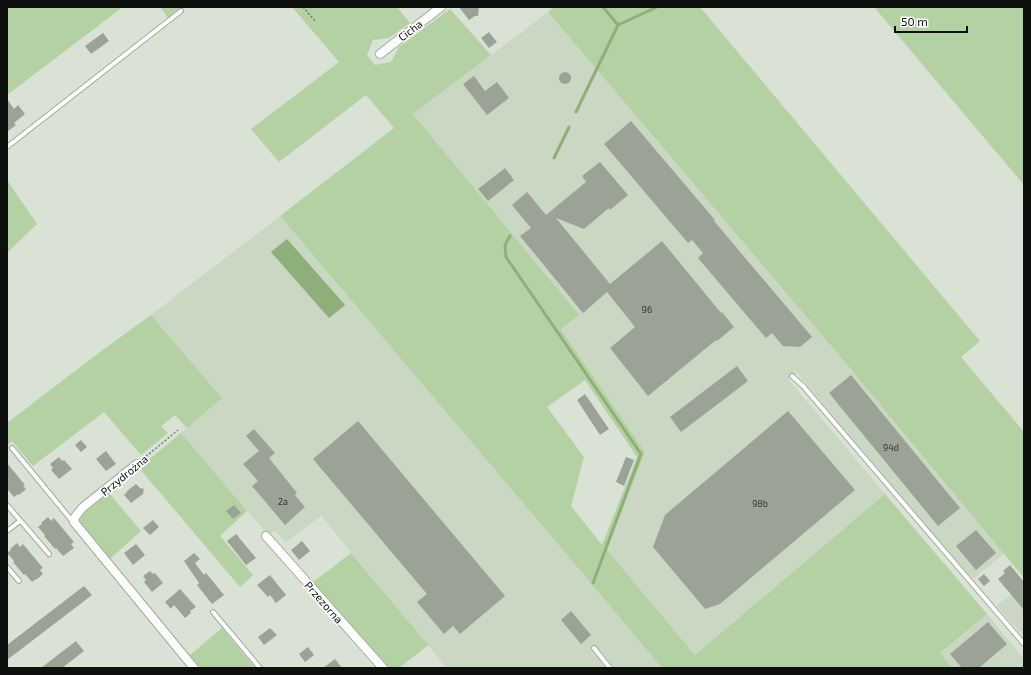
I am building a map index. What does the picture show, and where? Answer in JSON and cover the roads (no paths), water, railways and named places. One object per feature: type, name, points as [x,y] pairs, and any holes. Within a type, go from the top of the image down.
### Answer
[{"type":"street","name":"Cicha","points":[[380,54],[441,7]]},
{"type":"street","name":"Przydrożna","points":[[74,522],[75,517],[82,508],[137,464]]},
{"type":"street","points":[[74,522],[194,668]]},
{"type":"street","name":"Przezorna","points":[[266,536],[383,668]]},
{"type":"lane","points":[[7,147],[181,11]]},
{"type":"lane","points":[[792,376],[803,386],[1024,644]]},
{"type":"lane","points":[[12,448],[74,522]]},
{"type":"lane","points":[[7,505],[49,554]]},
{"type":"lane","points":[[7,532],[20,521]]},
{"type":"lane","points":[[7,567],[20,581]]},
{"type":"lane","points":[[213,612],[260,668]]},
{"type":"lane","points":[[594,648],[610,668]]},
{"type":"waterway","points":[[603,7],[618,25]]},
{"type":"waterway","points":[[576,112],[618,25],[657,7]]},
{"type":"waterway","points":[[554,158],[569,127]]},
{"type":"waterway","points":[[510,236],[505,245],[506,257],[641,454],[593,583]]}]
